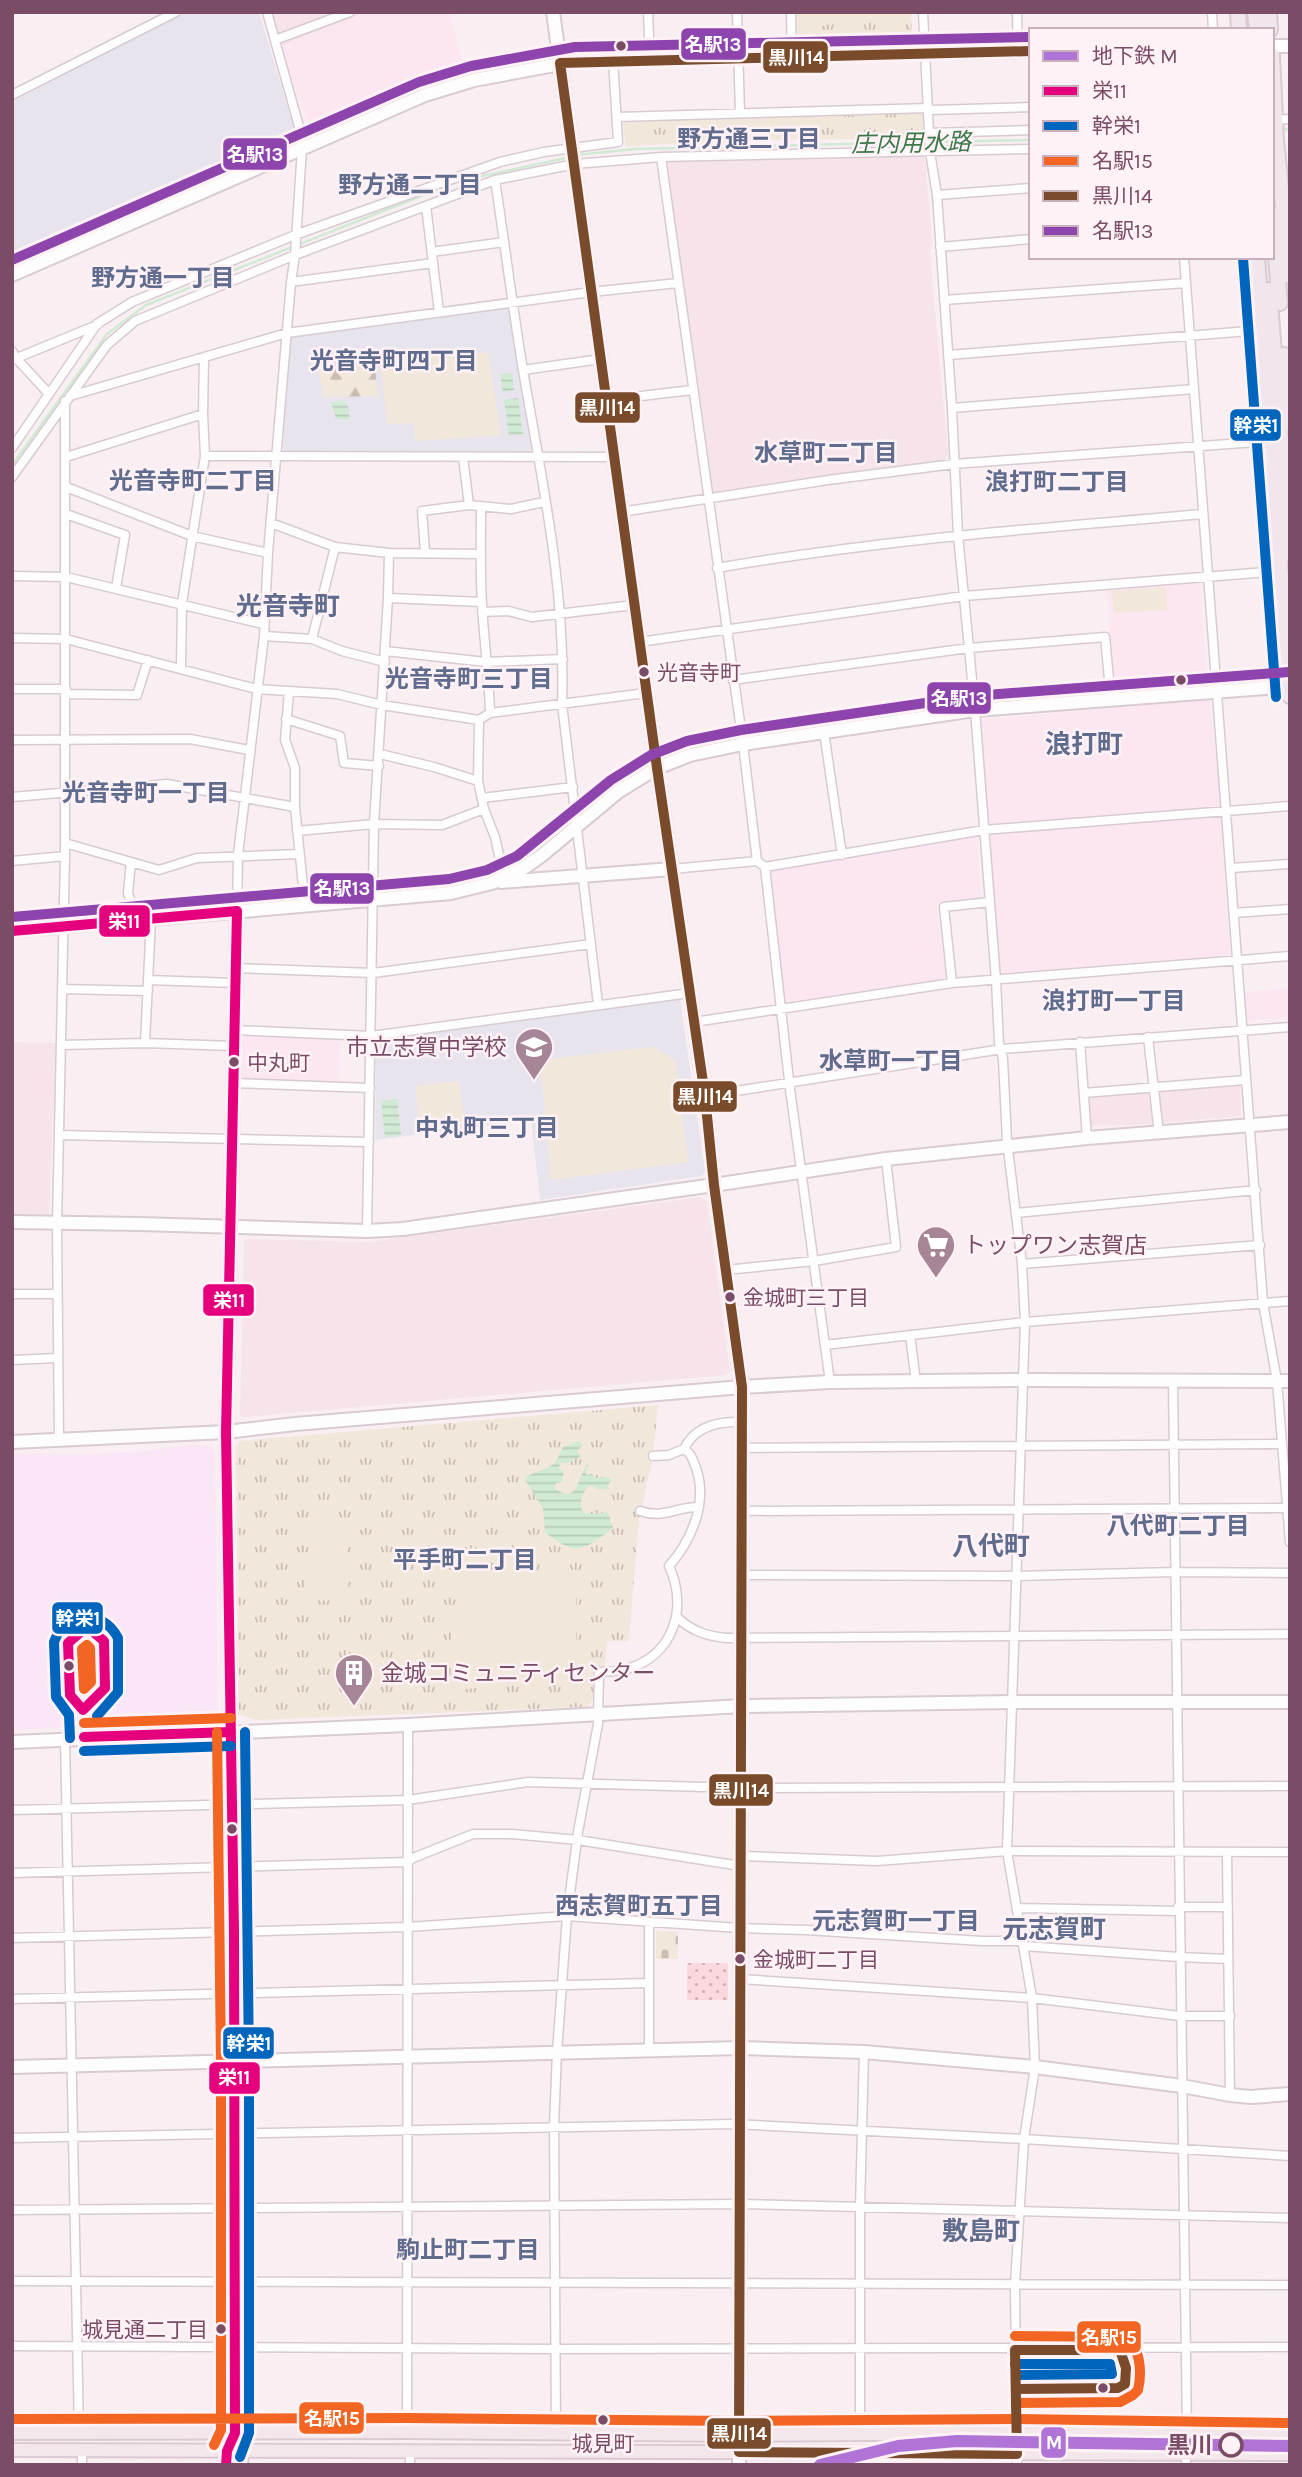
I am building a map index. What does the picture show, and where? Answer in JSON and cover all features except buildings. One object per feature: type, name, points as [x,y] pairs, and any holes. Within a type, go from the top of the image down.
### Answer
[{"type":"highway","points":[[1274,73],[1290,276]]},
{"type":"highway","points":[[1274,237],[1290,424]]},
{"type":"highway","points":[[1257,259],[1290,696]]},
{"type":"highway","points":[[1267,259],[1290,554]]},
{"type":"main road","points":[[12,2433],[556,2432],[1290,2437]]},
{"type":"main road","points":[[12,2450],[242,2450],[410,2458],[1186,2459],[1290,2454]]},
{"type":"street","points":[[13,94],[176,12]]},
{"type":"street","points":[[241,2465],[242,2450],[235,2433],[234,1931],[226,1432],[238,855],[264,636],[268,553],[302,148],[302,137],[267,12]]},
{"type":"street","points":[[275,40],[350,12]]},
{"type":"street","points":[[553,12],[646,693],[705,1096],[714,1185],[742,1387],[739,2458]]},
{"type":"street","points":[[648,12],[650,60]]},
{"type":"street","points":[[737,12],[740,113]]},
{"type":"street","points":[[790,12],[792,57]]},
{"type":"street","points":[[923,12],[930,150],[937,195],[952,408],[958,535],[975,710],[999,1043],[1002,1049],[1007,1147],[1022,1264],[1025,1322],[1007,1852],[1032,1998],[1035,2067],[1024,2139],[1015,2284],[1017,2459]]},
{"type":"street","points":[[12,275],[425,95],[474,80],[560,63],[613,60],[1025,51],[1017,12]]},
{"type":"street","points":[[49,394],[13,356],[97,324],[132,302],[295,237],[500,162],[544,152],[618,142],[613,60]]},
{"type":"street","points":[[617,117],[1029,107]]},
{"type":"street","points":[[929,134],[1029,130]]},
{"type":"street","points":[[12,477],[107,345],[135,321],[295,252],[495,180],[575,164],[661,157],[1029,149]]},
{"type":"street","points":[[661,157],[757,861]]},
{"type":"street","points":[[495,180],[558,583],[563,659],[562,704],[598,1004]]},
{"type":"street","points":[[937,195],[1029,188]]},
{"type":"street","points":[[426,206],[439,312]]},
{"type":"street","points":[[940,247],[1029,239]]},
{"type":"street","points":[[432,252],[504,242]]},
{"type":"street","points":[[1184,259],[1263,1303],[1283,1381],[1282,1444],[1290,1542]]},
{"type":"street","points":[[291,282],[433,263]]},
{"type":"street","points":[[67,399],[286,333],[678,283]]},
{"type":"street","points":[[944,300],[1186,283]]},
{"type":"street","points":[[12,448],[97,324]]},
{"type":"street","points":[[948,355],[1262,330]]},
{"type":"street","points":[[181,668],[182,603],[205,456],[204,358]]},
{"type":"street","points":[[523,370],[601,359]]},
{"type":"street","points":[[952,408],[1194,389]]},
{"type":"street","points":[[607,400],[692,390]]},
{"type":"street","points":[[59,1441],[57,1223],[66,794],[67,399]]},
{"type":"street","points":[[66,457],[203,414]]},
{"type":"street","points":[[621,512],[828,480],[954,464],[1270,441]]},
{"type":"street","points":[[205,456],[614,457]]},
{"type":"street","points":[[463,457],[469,505]]},
{"type":"street","points":[[66,487],[192,536],[268,553]]},
{"type":"street","points":[[425,552],[422,511],[469,505],[511,509],[544,502]]},
{"type":"street","points":[[481,506],[482,612],[490,713]]},
{"type":"street","points":[[66,514],[125,535],[116,588]]},
{"type":"street","points":[[717,568],[809,552],[958,535],[1203,514]]},
{"type":"street","points":[[271,523],[335,547],[389,553],[481,554]]},
{"type":"street","points":[[312,639],[335,547]]},
{"type":"street","points":[[367,1231],[375,900],[374,824],[386,651],[389,553]]},
{"type":"street","points":[[639,642],[964,596],[1280,571]]},
{"type":"street","points":[[12,576],[66,577],[263,624]]},
{"type":"street","points":[[388,598],[482,602]]},
{"type":"street","points":[[482,612],[508,611],[532,617],[634,605]]},
{"type":"street","points":[[264,636],[312,639],[342,651],[385,662]]},
{"type":"street","points":[[733,680],[969,648],[1105,637],[1111,700]]},
{"type":"street","points":[[12,638],[66,639],[256,689],[337,694],[382,705],[479,720],[490,713],[507,709],[646,693]]},
{"type":"street","points":[[386,651],[485,662],[563,659]]},
{"type":"street","points":[[12,689],[137,695],[148,660]]},
{"type":"street","points":[[498,881],[541,856],[618,792],[657,768],[690,755],[743,744],[975,710],[1289,686]]},
{"type":"street","points":[[289,692],[285,740],[295,768],[295,807],[304,906]]},
{"type":"street","points":[[286,719],[340,736],[344,763],[379,766]]},
{"type":"street","points":[[479,720],[478,781],[484,809],[495,837],[498,881]]},
{"type":"street","points":[[824,732],[842,855]]},
{"type":"street","points":[[12,740],[190,739],[249,750]]},
{"type":"street","points":[[380,754],[478,781]]},
{"type":"street","points":[[12,797],[167,785],[295,807]]},
{"type":"street","points":[[482,798],[573,787]]},
{"type":"street","points":[[12,930],[451,893],[498,881],[582,877],[757,861],[765,867],[984,831],[1290,806]]},
{"type":"street","points":[[297,831],[374,824],[442,825],[484,809]]},
{"type":"street","points":[[65,843],[159,870],[197,858],[299,854]]},
{"type":"street","points":[[12,861],[65,856]]},
{"type":"street","points":[[131,862],[128,893],[137,920]]},
{"type":"street","points":[[1231,868],[1290,864]]},
{"type":"street","points":[[765,867],[789,1084],[830,1382]]},
{"type":"street","points":[[952,983],[944,907],[989,902]]},
{"type":"street","points":[[1234,913],[1290,909]]},
{"type":"street","points":[[145,1043],[151,919]]},
{"type":"street","points":[[236,968],[373,973],[591,944]]},
{"type":"street","points":[[694,1022],[952,983],[1290,956]]},
{"type":"street","points":[[148,980],[236,983]]},
{"type":"street","points":[[63,989],[148,991]]},
{"type":"street","points":[[234,1030],[371,1036],[690,993]]},
{"type":"street","points":[[705,1096],[1002,1049],[1290,1027]]},
{"type":"street","points":[[1148,1037],[1158,1134]]},
{"type":"street","points":[[1080,1042],[1087,1138]]},
{"type":"street","points":[[61,1045],[145,1043],[234,1046]]},
{"type":"street","points":[[1084,1093],[1245,1080]]},
{"type":"street","points":[[233,1083],[370,1088]]},
{"type":"street","points":[[12,1222],[367,1231],[403,1229],[886,1158],[1290,1122]]},
{"type":"street","points":[[59,1135],[369,1142]]},
{"type":"street","points":[[726,1270],[814,1261],[897,1247],[886,1158]]},
{"type":"street","points":[[1016,1213],[1256,1190]]},
{"type":"street","points":[[1022,1264],[1260,1245]]},
{"type":"street","points":[[12,1294],[57,1294]]},
{"type":"street","points":[[825,1345],[1025,1322],[1290,1301]]},
{"type":"street","points":[[910,1335],[916,1382]]},
{"type":"street","points":[[12,1360],[57,1358]]},
{"type":"street","points":[[12,1442],[226,1432],[295,1424],[830,1382],[1283,1381]]},
{"type":"street","points":[[1173,1382],[1187,2435]]},
{"type":"street","points":[[653,1456],[669,1455],[684,1449],[689,1439],[701,1429],[717,1423],[736,1422]]},
{"type":"street","points":[[742,1448],[1282,1444]]},
{"type":"street","points":[[556,2432],[554,2126],[567,1916],[598,1715],[599,1672],[629,1668],[653,1656],[664,1644],[677,1617],[678,1594],[669,1566],[687,1542],[698,1507],[700,1485],[697,1469],[689,1452],[684,1449]]},
{"type":"street","points":[[640,1511],[653,1516],[665,1515],[683,1507],[698,1507]]},
{"type":"street","points":[[741,1511],[1289,1508]]},
{"type":"street","points":[[741,1575],[1290,1573]]},
{"type":"street","points":[[677,1617],[707,1636],[741,1638],[1290,1634]]},
{"type":"street","points":[[12,1742],[408,1725],[742,1706],[1290,1702]]},
{"type":"street","points":[[407,2432],[408,1725]]},
{"type":"street","points":[[65,1738],[79,2432]]},
{"type":"street","points":[[12,1810],[408,1800],[528,1782],[741,1788],[1290,1786]]},
{"type":"street","points":[[12,1873],[408,1863],[413,1858],[473,1834],[512,1834],[578,1840],[740,1861],[877,1860],[1007,1852],[1290,1852]]},
{"type":"street","points":[[1227,1852],[1230,2095]]},
{"type":"street","points":[[1017,1908],[1228,1907]]},
{"type":"street","points":[[12,1938],[408,1927],[567,1916],[982,1941],[1179,1958],[1228,1959]]},
{"type":"street","points":[[649,1923],[649,2050]]},
{"type":"street","points":[[740,1979],[1032,1998],[1180,2016],[1230,2016]]},
{"type":"street","points":[[12,1999],[649,1983]]},
{"type":"street","points":[[12,2067],[741,2048],[864,2052],[1035,2067],[1230,2095],[1251,2097],[1290,2094]]},
{"type":"street","points":[[860,2434],[860,2207],[864,2052]]},
{"type":"street","points":[[12,2138],[554,2126],[740,2125],[1290,2156]]},
{"type":"street","points":[[12,2210],[740,2204],[1290,2218]]},
{"type":"street","points":[[12,2281],[1290,2285]]},
{"type":"street","points":[[12,2346],[555,2349],[1290,2347]]},
{"type":"street","points":[[226,2465],[227,2451],[235,2433]]},
{"type":"street","points":[[82,2449],[82,2465]]},
{"type":"shaded area","points":[[183,12],[259,12],[296,135],[294,139],[12,258],[12,102]]},
{"type":"shaded area","points":[[272,12],[367,12],[280,47]]},
{"type":"shaded area","points":[[367,12],[449,12],[466,73],[404,90],[311,132],[280,47]]},
{"type":"shaded area","points":[[922,155],[925,158],[932,241],[930,252],[948,454],[944,460],[713,493],[710,490],[665,163],[667,160]]},
{"type":"shaded area","points":[[507,308],[511,311],[531,449],[527,453],[283,450],[289,337]]},
{"type":"shaded area","points":[[512,373],[514,390],[503,392],[500,374]]},
{"type":"shaded area","points":[[518,398],[523,434],[509,436],[504,400]]},
{"type":"shaded area","points":[[344,401],[348,406],[350,420],[336,419],[331,402]]},
{"type":"shaded area","points":[[1200,582],[1207,684],[1114,691],[1107,589]]},
{"type":"shaded area","points":[[1208,700],[1221,806],[1077,821],[987,826],[976,720]]},
{"type":"shaded area","points":[[1217,815],[1221,819],[1230,955],[1002,973],[998,971],[988,836],[991,833]]},
{"type":"shaded area","points":[[973,835],[977,838],[981,896],[979,899],[937,905],[946,979],[780,1003],[770,871]]},
{"type":"shaded area","points":[[1290,988],[1290,1017],[1250,1021],[1247,1019],[1245,992]]},
{"type":"shaded area","name":"市立志賀中学校","points":[[680,999],[705,1172],[701,1176],[540,1200],[531,1120],[375,1140],[376,1040]]},
{"type":"shaded area","points":[[246,1036],[340,1039],[338,1084],[242,1081],[243,1039]]},
{"type":"shaded area","points":[[12,1042],[56,1043],[47,1215],[12,1214]]},
{"type":"shaded area","points":[[1240,1085],[1241,1116],[1159,1123],[1158,1090]]},
{"type":"shaded area","points":[[1150,1091],[1153,1124],[1089,1126],[1090,1095]]},
{"type":"shaded area","points":[[397,1099],[401,1135],[385,1137],[381,1101]]},
{"type":"shaded area","points":[[701,1197],[707,1201],[730,1371],[726,1375],[244,1417],[240,1415],[244,1241],[247,1239],[369,1242]]},
{"type":"shaded area","points":[[578,1441],[583,1445],[577,1451],[579,1458],[572,1459],[574,1462],[561,1463],[558,1468],[564,1471],[562,1482],[556,1483],[554,1488],[562,1493],[573,1492],[588,1464],[586,1475],[592,1474],[595,1478],[610,1477],[611,1481],[607,1486],[610,1489],[597,1489],[590,1485],[583,1494],[581,1505],[583,1513],[608,1512],[613,1528],[586,1546],[572,1548],[545,1532],[543,1508],[525,1480],[527,1476],[555,1463],[563,1447]]},
{"type":"shaded area","points":[[187,1445],[208,1445],[215,1453],[218,1716],[213,1721],[104,1723],[12,1731],[12,1453],[149,1451]]},
{"type":"green space","points":[[797,12],[911,12],[912,50],[798,51]]},
{"type":"green space","points":[[810,12],[864,12],[865,15],[810,29]]},
{"type":"green space","points":[[920,112],[924,116],[924,138],[757,140],[626,146],[623,124],[627,119]]},
{"type":"green space","points":[[450,351],[452,357],[488,352],[501,435],[415,441],[413,423],[387,424],[380,359]]},
{"type":"green space","points":[[374,365],[379,396],[323,397],[318,369]]},
{"type":"green space","points":[[1166,587],[1167,610],[1114,613],[1112,591]]},
{"type":"green space","points":[[653,1047],[675,1060],[688,1162],[551,1180],[540,1060]]},
{"type":"green space","points":[[459,1081],[464,1125],[420,1130],[415,1086]]},
{"type":"green space","points":[[658,1405],[653,1456],[639,1520],[629,1641],[607,1641],[605,1668],[596,1667],[594,1698],[588,1707],[255,1720],[239,1714],[236,1447],[240,1441]]},
{"type":"green space","points":[[310,1519],[346,1520],[347,1600],[302,1601],[308,1564]]},
{"type":"green space","points":[[563,1572],[576,1588],[576,1673],[558,1682],[452,1690],[452,1638],[459,1585],[472,1575]]},
{"type":"green space","points":[[656,1931],[678,1932],[678,1959],[656,1959]]},
{"type":"sand","points":[[687,1963],[728,1963],[728,2000],[687,2000]]},
{"type":"waterway","name":"庄内用水路","points":[[1279,130],[1290,129]]},
{"type":"waterway","name":"庄内用水路","points":[[933,142],[1029,140]]},
{"type":"waterway","name":"庄内用水路","points":[[576,155],[634,149],[926,142]]},
{"type":"waterway","name":"庄内用水路","points":[[12,465],[107,334],[146,305],[459,181],[570,157]]},
{"type":"metro line","name":"M","points":[[820,2465],[898,2446],[957,2441],[1290,2446]]},
{"type":"transit line","name":"名駅13","points":[[12,260],[419,82],[471,66],[575,47],[1029,37]]},
{"type":"transit line","name":"黒川14","points":[[560,63],[1029,51]]},
{"type":"transit line","name":"黒川14","points":[[560,63],[705,1096],[714,1185],[742,1387],[739,2452],[1017,2454],[1015,2350]]},
{"type":"transit line","name":"幹栄1","points":[[1243,259],[1276,697]]},
{"type":"transit line","name":"名駅13","points":[[12,917],[449,879],[487,870],[517,856],[611,780],[651,755],[687,741],[741,730],[973,696],[1289,672]]},
{"type":"transit line","name":"栄11","points":[[12,931],[237,911]]},
{"type":"transit line","name":"栄11","points":[[226,2465],[227,2451],[235,2433],[234,1931],[226,1432],[237,911]]},
{"type":"transit line","name":"幹栄1","points":[[70,1738],[69,1715],[56,1697],[54,1642],[58,1633],[79,1617],[102,1621],[118,1638],[118,1692],[97,1716]]},
{"type":"transit line","name":"栄11","points":[[82,1631],[92,1631],[104,1641],[105,1688],[83,1710],[70,1695],[68,1643],[82,1631]]},
{"type":"transit line","name":"名駅15","points":[[87,1645],[90,1648],[91,1682],[84,1689],[82,1649],[87,1645]]},
{"type":"transit line","name":"名駅15","points":[[84,1723],[231,1718]]},
{"type":"transit line","name":"名駅15","points":[[214,2445],[221,2430],[221,2062],[217,1732]]},
{"type":"transit line","name":"栄11","points":[[84,1737],[231,1732]]},
{"type":"transit line","name":"幹栄1","points":[[240,2457],[249,2433],[249,2062],[245,1732]]},
{"type":"transit line","name":"幹栄1","points":[[84,1751],[231,1746]]},
{"type":"transit line","name":"名駅15","points":[[1015,2336],[1124,2337],[1134,2347],[1140,2368],[1138,2390],[1120,2402],[1016,2403]]},
{"type":"transit line","name":"黒川14","points":[[1015,2350],[1120,2350],[1126,2368],[1125,2384],[1118,2388],[1016,2389]]},
{"type":"transit line","name":"幹栄1","points":[[1015,2364],[1110,2364],[1112,2374],[1016,2375]]},
{"type":"transit line","name":"名駅15","points":[[12,2419],[1017,2419],[1290,2423]]},
{"type":"place","name":"光音寺町","points":[[644,672]]},
{"type":"place","name":"中丸町","points":[[234,1062]]},
{"type":"place","name":"市立志賀中学校","points":[[534,1081]]},
{"type":"place","name":"トップワン志賀店","points":[[936,1279]]},
{"type":"place","name":"金城町三丁目","points":[[730,1297]]},
{"type":"place","name":"金城コミュニティセンター","points":[[354,1707]]},
{"type":"place","name":"金城町二丁目","points":[[740,1959]]},
{"type":"place","name":"城見通二丁目","points":[[221,2329]]},
{"type":"place","name":"城見町","points":[[603,2420]]},
{"type":"place","name":"黒川","points":[[1231,2445]]},
{"type":"district","name":"野方通三丁目","points":[[749,139]]},
{"type":"district","name":"野方通二丁目","points":[[410,185]]},
{"type":"district","name":"野方通一丁目","points":[[163,278]]},
{"type":"district","name":"光音寺町四丁目","points":[[394,361]]},
{"type":"district","name":"水草町二丁目","points":[[826,453]]},
{"type":"district","name":"光音寺町二丁目","points":[[193,481]]},
{"type":"district","name":"浪打町二丁目","points":[[1057,482]]},
{"type":"district","name":"光音寺町","points":[[288,606]]},
{"type":"district","name":"光音寺町三丁目","points":[[469,679]]},
{"type":"district","name":"浪打町","points":[[1084,744]]},
{"type":"district","name":"光音寺町一丁目","points":[[146,793]]},
{"type":"district","name":"浪打町一丁目","points":[[1114,1001]]},
{"type":"district","name":"水草町一丁目","points":[[891,1061]]},
{"type":"district","name":"中丸町三丁目","points":[[487,1128]]},
{"type":"district","name":"八代町二丁目","points":[[1178,1526]]},
{"type":"district","name":"八代町","points":[[991,1546]]},
{"type":"district","name":"平手町二丁目","points":[[465,1560]]},
{"type":"district","name":"西志賀町五丁目","points":[[639,1906]]},
{"type":"district","name":"元志賀町一丁目","points":[[896,1921]]},
{"type":"district","name":"元志賀町","points":[[1054,1929]]},
{"type":"district","name":"敷島町","points":[[981,2231]]},
{"type":"district","name":"駒止町二丁目","points":[[468,2250]]}]
